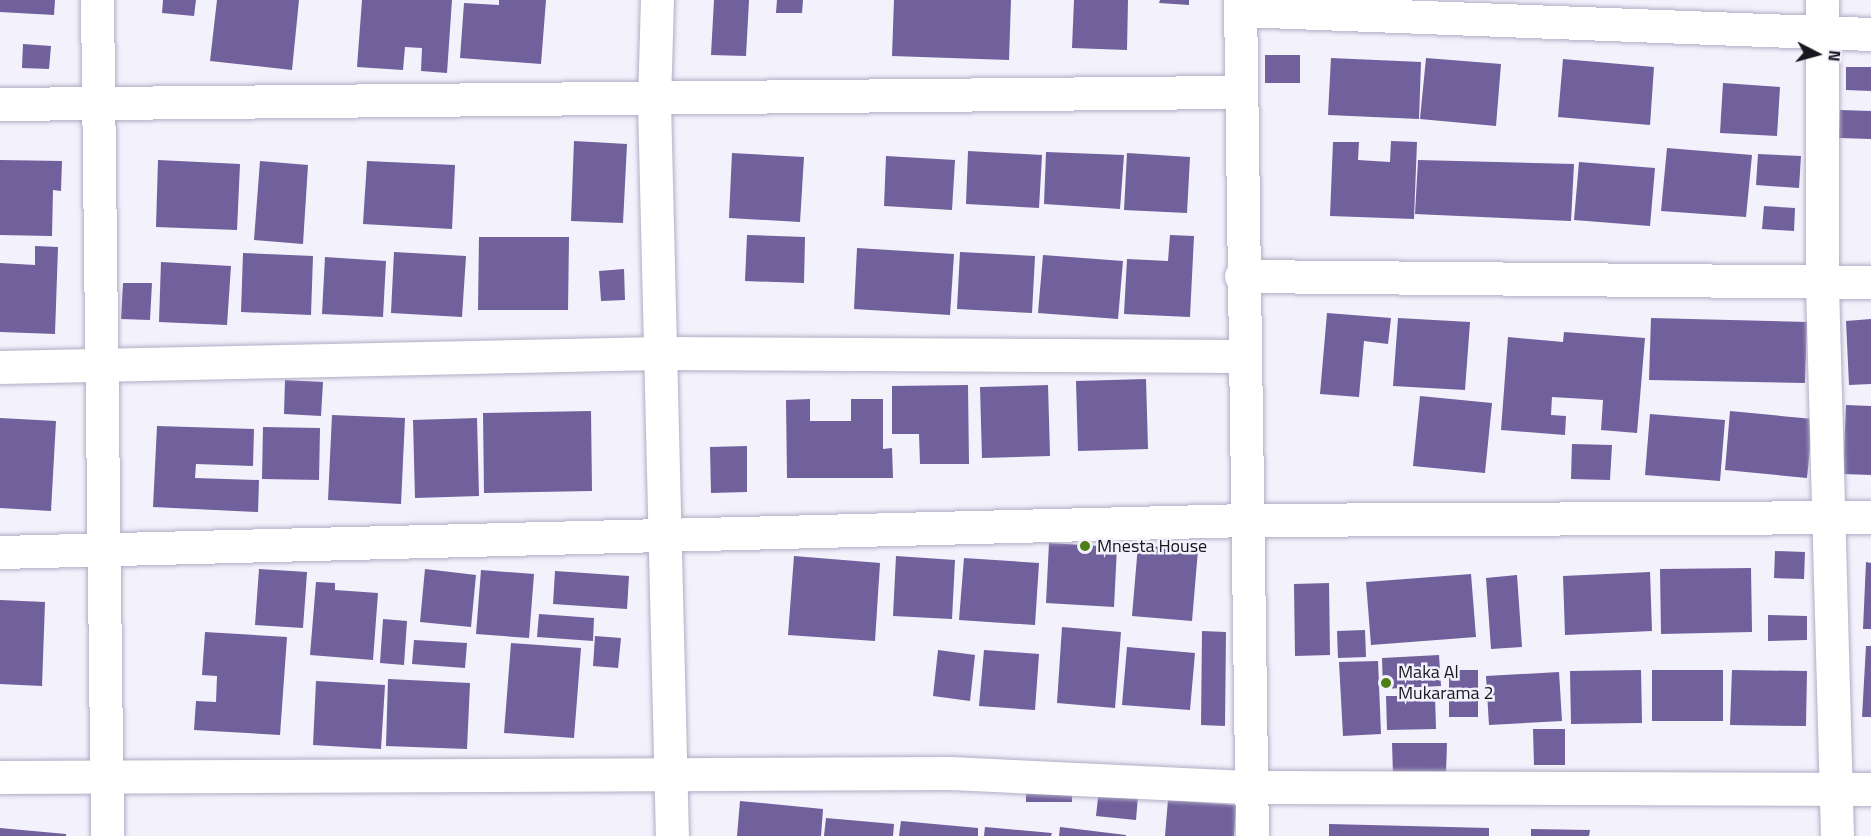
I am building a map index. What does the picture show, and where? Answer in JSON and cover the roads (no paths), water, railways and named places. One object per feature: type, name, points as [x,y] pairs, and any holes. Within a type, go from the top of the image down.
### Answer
[{"type":"street","points":[[97,0],[107,836]]},
{"type":"street","points":[[657,0],[654,102],[672,836]]},
{"type":"street","points":[[1822,0],[1822,285],[1832,517],[1837,836]]},
{"type":"street","points":[[1252,836],[1244,520],[1240,5],[1821,34],[1871,34]]},
{"type":"street","points":[[0,105],[654,102],[1239,92]]},
{"type":"street","points":[[1241,276],[1822,285],[1871,282]]},
{"type":"street","points":[[0,367],[101,368],[660,353],[1242,356]]},
{"type":"street","points":[[0,552],[105,551],[663,531],[1244,520],[1871,517]]},
{"type":"street","points":[[0,777],[670,778],[950,773],[1252,787],[1871,789]]},
{"type":"place","name":"Mnesta House","points":[[1085,546]]},
{"type":"place","name":"Maka Al Mukarama 2","points":[[1386,683]]}]
